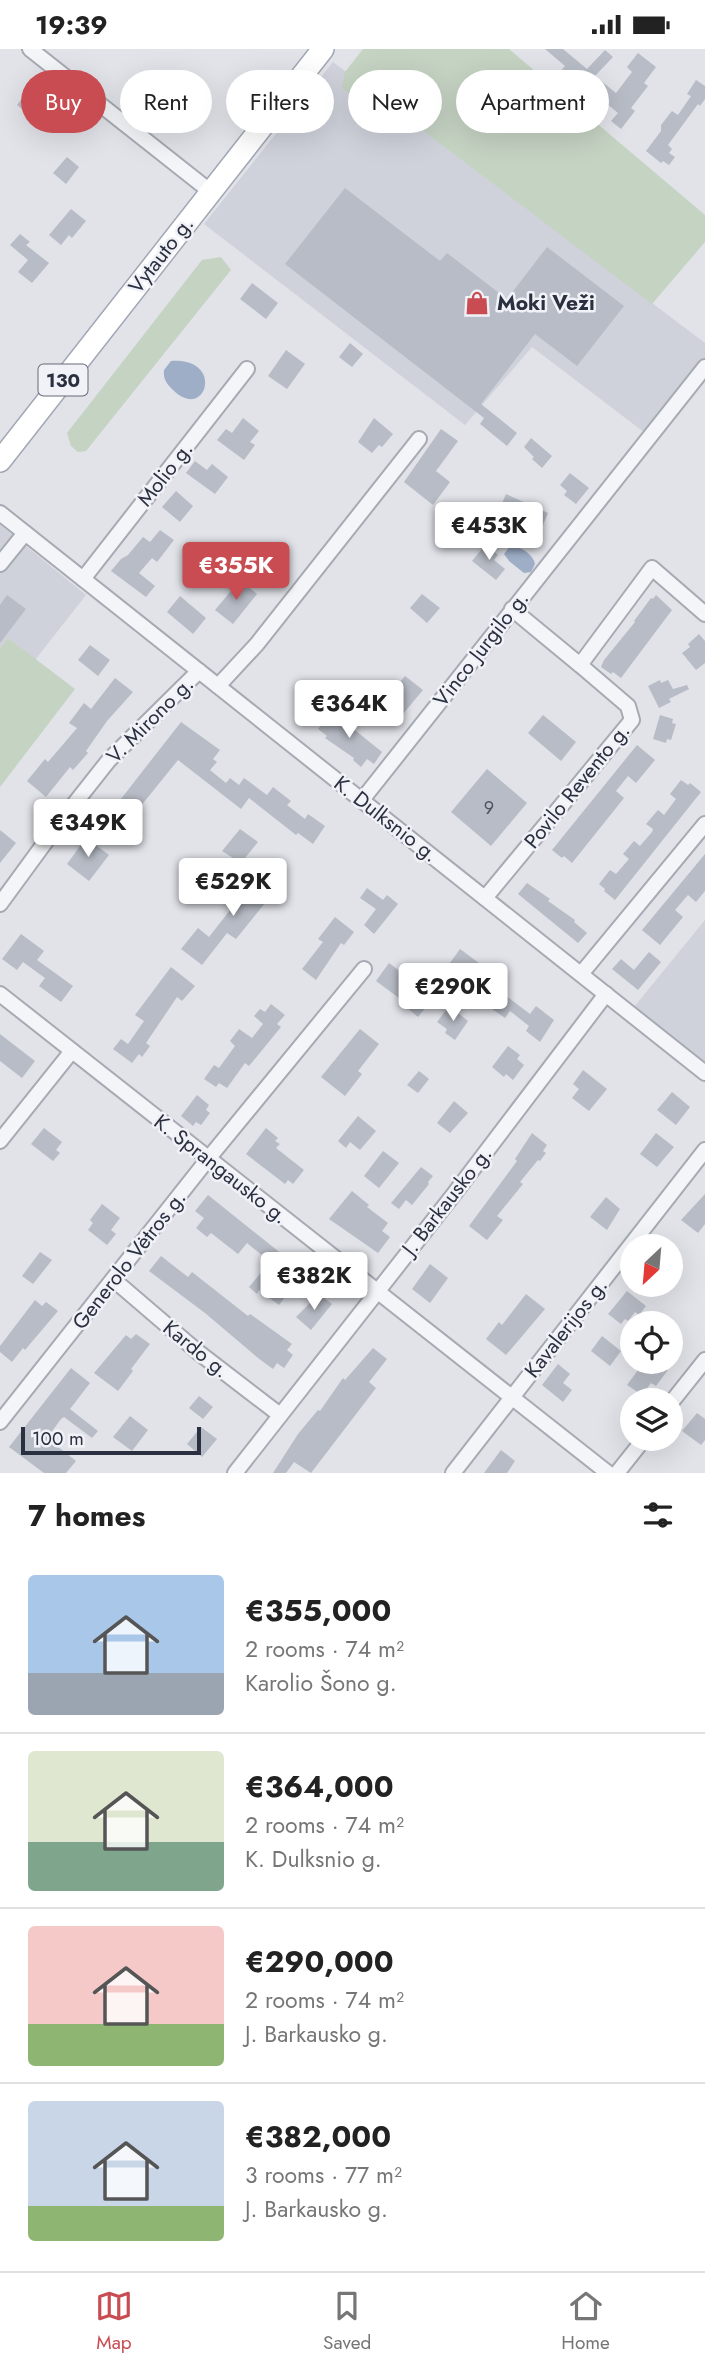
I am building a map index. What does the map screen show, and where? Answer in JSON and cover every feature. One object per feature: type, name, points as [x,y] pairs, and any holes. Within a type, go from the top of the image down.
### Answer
[{"type":"main road","name":"Vytauto g.","points":[[3,451],[323,49]]},
{"type":"street","points":[[30,49],[211,192]]},
{"type":"street","name":"Vinco Jurgilo g.","points":[[362,800],[705,367]]},
{"type":"street","name":"Molio g.","points":[[83,579],[247,369]]},
{"type":"street","points":[[218,686],[257,644],[419,439]]},
{"type":"street","name":"K. Dulksnio g.","points":[[0,513],[705,1073]]},
{"type":"street","points":[[0,564],[25,533]]},
{"type":"street","points":[[512,609],[580,665],[652,569],[705,614]]},
{"type":"street","name":"Povilo Revento g.","points":[[485,898],[632,720],[628,706],[580,665]]},
{"type":"street","name":"V. Mirono g.","points":[[0,904],[109,760],[199,671]]},
{"type":"street","points":[[581,974],[705,824]]},
{"type":"street","name":"Generolo Vėtros g.","points":[[0,1422],[208,1159],[364,969]]},
{"type":"street","name":"J. Barkausko g.","points":[[235,1473],[454,1194],[606,994]]},
{"type":"street","name":"K. Sprangausko g.","points":[[0,995],[608,1473]]},
{"type":"street","points":[[0,1141],[72,1051]]},
{"type":"street","name":"Kavalerijos g.","points":[[453,1473],[705,1150]]},
{"type":"street","name":"Kardo g.","points":[[114,1280],[198,1352],[280,1415]]},
{"type":"street","points":[[683,1388],[705,1360]]},
{"type":"street","points":[[617,1473],[634,1451]]},
{"type":"shaded area","points":[[333,62],[348,73],[348,133],[427,133],[705,343],[705,367],[649,436],[532,347],[465,425],[204,224],[276,133],[334,133],[334,70],[327,70]]},
{"type":"shaded area","points":[[0,525],[86,595],[35,660],[8,638],[0,648]]},
{"type":"shaded area","points":[[705,920],[705,1064],[634,1007]]},
{"type":"green space","points":[[363,49],[509,49],[534,70],[456,70],[456,133],[608,133],[705,215],[705,242],[652,304],[426,133],[442,133],[442,70],[348,70],[348,93],[342,88],[345,72]]},
{"type":"green space","points":[[221,257],[231,270],[86,451],[78,452],[71,446],[67,433],[202,260]]},
{"type":"green space","points":[[8,638],[75,689],[0,787],[0,648]]},
{"type":"water","points":[[171,361],[188,362],[199,369],[204,377],[205,387],[201,394],[194,399],[184,398],[170,387],[165,380],[164,370]]},
{"type":"water","points":[[510,546],[522,549],[532,557],[535,564],[531,572],[524,573],[509,561],[504,554]]},
{"type":"building","points":[[545,49],[563,49],[587,69],[605,50],[613,57],[601,70],[562,70],[565,66]]},
{"type":"building","points":[[638,53],[656,67],[644,83],[648,86],[631,108],[635,111],[621,129],[611,121],[618,113],[609,106],[609,87],[616,93],[632,72],[627,67]]},
{"type":"building","points":[[696,80],[705,86],[705,99],[700,106],[698,104],[668,145],[672,149],[669,153],[675,157],[669,165],[663,161],[661,163],[646,151],[672,111],[678,115],[691,96],[687,94]]},
{"type":"building","points":[[67,157],[79,167],[66,184],[53,173]]},
{"type":"building","name":"Moki Veži","points":[[345,188],[440,261],[447,253],[507,299],[547,247],[624,306],[577,366],[535,334],[481,404],[517,433],[507,446],[480,424],[484,418],[285,264]]},
{"type":"building","points":[[71,209],[86,221],[72,238],[69,235],[61,245],[49,235]]},
{"type":"building","points":[[20,234],[30,242],[26,245],[49,263],[32,283],[18,272],[28,260],[10,245]]},
{"type":"building","points":[[252,283],[278,303],[266,319],[240,299]]},
{"type":"building","points":[[350,343],[363,354],[352,367],[339,357]]},
{"type":"building","points":[[286,350],[305,364],[287,389],[268,376]]},
{"type":"building","points":[[243,418],[259,431],[250,442],[255,445],[244,460],[217,440],[226,429],[232,433]]},
{"type":"building","points":[[374,418],[393,434],[382,447],[379,445],[372,453],[358,442]]},
{"type":"building","points":[[441,429],[458,441],[436,471],[450,482],[433,505],[404,482]]},
{"type":"building","points":[[531,438],[552,456],[542,468],[524,447]]},
{"type":"building","points":[[195,461],[207,470],[212,464],[228,477],[215,494],[186,473]]},
{"type":"building","points":[[570,473],[589,488],[576,504],[564,495],[567,491],[560,485]]},
{"type":"building","points":[[176,491],[193,506],[180,522],[162,507]]},
{"type":"building","points":[[506,494],[548,513],[539,534],[497,515]]},
{"type":"building","points":[[160,530],[174,540],[157,562],[152,558],[139,573],[155,586],[146,597],[111,571],[143,537],[150,542]]},
{"type":"building","points":[[486,544],[498,555],[494,560],[505,569],[496,580],[472,561]]},
{"type":"building","points":[[240,580],[257,594],[233,624],[215,610]]},
{"type":"building","points":[[422,594],[440,608],[427,623],[410,608]]},
{"type":"building","points":[[7,595],[26,609],[0,643],[0,605]]},
{"type":"building","points":[[656,595],[672,610],[621,678],[613,672],[611,674],[601,667],[604,660]]},
{"type":"building","points":[[180,596],[206,618],[193,634],[167,612]]},
{"type":"building","points":[[699,634],[705,641],[705,663],[696,670],[682,653]]},
{"type":"building","points":[[90,645],[110,660],[98,676],[78,660]]},
{"type":"building","points":[[405,676],[423,690],[403,714],[385,700]]},
{"type":"building","points":[[115,678],[133,692],[107,721],[86,751],[88,753],[73,770],[70,767],[46,797],[27,781],[45,759],[48,762],[77,728],[69,723],[84,703],[91,709]]},
{"type":"building","points":[[660,680],[661,683],[668,680],[673,689],[687,685],[689,689],[669,699],[671,702],[659,708],[648,686]]},
{"type":"building","points":[[330,710],[382,752],[374,764],[367,759],[361,767],[354,758],[325,738],[327,736],[318,729]]},
{"type":"building","points":[[543,715],[576,742],[561,761],[528,733]]},
{"type":"building","points":[[660,715],[673,719],[672,723],[676,724],[671,740],[667,739],[666,743],[653,739]]},
{"type":"building","points":[[181,722],[220,750],[213,759],[217,762],[210,770],[226,783],[230,778],[239,785],[244,778],[267,795],[273,787],[291,801],[287,805],[305,819],[308,814],[325,826],[313,844],[298,833],[296,835],[249,798],[241,809],[178,760],[132,817],[117,804]]},
{"type":"building","points":[[637,745],[655,760],[636,783],[628,776],[616,791],[624,798],[572,863],[564,856],[562,858],[552,850]]},
{"type":"building","points":[[487,769],[527,803],[491,846],[451,812]]},
{"type":"building","points":[[681,780],[701,792],[615,900],[599,884],[610,870],[616,874],[629,859],[623,854],[634,841],[640,846],[652,832],[653,829],[646,824],[658,810],[664,815],[676,799],[670,794]]},
{"type":"building","points":[[240,829],[258,842],[241,863],[222,851]]},
{"type":"building","points":[[0,830],[16,843],[0,863]]},
{"type":"building","points":[[86,838],[109,855],[89,881],[67,864]]},
{"type":"building","points":[[705,854],[705,891],[696,902],[688,895],[675,910],[683,917],[660,945],[642,930]]},
{"type":"building","points":[[265,867],[280,879],[267,896],[269,898],[236,939],[227,933],[202,965],[181,949],[198,928],[209,937],[241,896],[243,898]]},
{"type":"building","points":[[527,883],[550,899],[548,901],[575,920],[587,933],[578,943],[518,894]]},
{"type":"building","points":[[367,888],[383,900],[387,895],[398,904],[374,934],[364,925],[376,909],[360,898]]},
{"type":"building","points":[[335,917],[354,932],[344,945],[341,943],[316,980],[302,969],[323,942],[318,939]]},
{"type":"building","points":[[21,934],[44,951],[37,960],[73,986],[61,1002],[39,986],[45,978],[23,962],[17,970],[2,959]]},
{"type":"building","points":[[460,949],[483,966],[474,977],[460,966],[455,973],[447,967]]},
{"type":"building","points":[[649,952],[661,962],[638,990],[612,969],[621,959],[634,970]]},
{"type":"building","points":[[389,963],[409,978],[406,982],[430,1002],[418,1017],[405,1006],[407,1004],[376,981]]},
{"type":"building","points":[[171,967],[195,986],[182,1001],[177,997],[146,1043],[150,1046],[142,1057],[139,1054],[132,1063],[113,1049],[121,1039],[128,1044],[144,1021],[135,1015]]},
{"type":"building","points":[[499,984],[508,991],[505,995],[530,1014],[536,1006],[554,1020],[540,1042],[526,1031],[529,1026],[510,1011],[505,1018],[485,1004]]},
{"type":"building","points":[[271,1004],[285,1015],[277,1024],[281,1027],[249,1066],[245,1063],[227,1088],[219,1083],[216,1087],[204,1079],[214,1065],[219,1068],[235,1046],[230,1041],[239,1029],[252,1038],[263,1024],[254,1016],[260,1009],[265,1012]]},
{"type":"building","points":[[449,1006],[468,1021],[455,1040],[445,1033],[447,1029],[437,1022]]},
{"type":"building","points":[[360,1029],[379,1044],[358,1071],[362,1074],[345,1096],[321,1077]]},
{"type":"building","points":[[0,1034],[35,1061],[22,1078],[0,1061]]},
{"type":"building","points":[[508,1046],[520,1055],[517,1059],[524,1065],[513,1080],[506,1074],[504,1077],[492,1067]]},
{"type":"building","points":[[583,1070],[607,1089],[589,1111],[572,1098],[579,1089],[573,1084]]},
{"type":"building","points":[[419,1071],[429,1079],[418,1093],[407,1085]]},
{"type":"building","points":[[672,1092],[690,1107],[676,1125],[657,1110]]},
{"type":"building","points":[[197,1095],[209,1105],[206,1110],[210,1113],[201,1125],[196,1122],[193,1126],[181,1116]]},
{"type":"building","points":[[454,1101],[468,1113],[450,1133],[437,1123]]},
{"type":"building","points":[[358,1116],[376,1131],[360,1150],[350,1142],[346,1148],[338,1141]]},
{"type":"building","points":[[44,1128],[62,1142],[56,1150],[60,1153],[53,1161],[31,1144]]},
{"type":"building","points":[[266,1128],[278,1138],[275,1141],[280,1144],[276,1148],[304,1170],[293,1184],[288,1180],[285,1184],[246,1154]]},
{"type":"building","points":[[532,1133],[547,1145],[543,1151],[546,1153],[520,1182],[523,1184],[497,1216],[503,1220],[487,1240],[469,1226],[517,1161],[515,1159]]},
{"type":"building","points":[[656,1133],[674,1147],[657,1167],[640,1154]]},
{"type":"building","points":[[383,1151],[399,1163],[379,1188],[364,1176]]},
{"type":"building","points":[[421,1167],[433,1176],[429,1184],[412,1205],[406,1200],[399,1209],[391,1203]]},
{"type":"building","points":[[352,1191],[388,1223],[382,1231],[390,1237],[378,1253],[329,1219]]},
{"type":"building","points":[[705,1194],[705,1224],[698,1233],[681,1220]]},
{"type":"building","points":[[208,1195],[283,1255],[280,1258],[302,1275],[279,1305],[259,1290],[257,1294],[249,1287],[270,1262],[247,1243],[238,1254],[211,1233],[207,1237],[196,1228],[204,1218],[195,1211]]},
{"type":"building","points":[[606,1197],[620,1209],[607,1230],[590,1217]]},
{"type":"building","points":[[102,1204],[120,1218],[111,1230],[116,1234],[107,1245],[88,1230],[93,1223],[90,1220]]},
{"type":"building","points":[[40,1252],[52,1260],[33,1284],[22,1276]]},
{"type":"building","points":[[161,1256],[188,1277],[192,1272],[248,1316],[250,1314],[292,1344],[287,1350],[293,1355],[284,1368],[277,1363],[273,1369],[149,1271]]},
{"type":"building","points":[[430,1264],[448,1278],[430,1303],[412,1289]]},
{"type":"building","points":[[319,1294],[332,1304],[311,1330],[296,1317]]},
{"type":"building","points":[[526,1294],[545,1309],[506,1355],[486,1339],[499,1322],[502,1325]]},
{"type":"building","points":[[622,1297],[635,1297],[646,1306],[642,1311],[620,1311],[620,1323],[608,1314]]},
{"type":"building","points":[[35,1300],[42,1306],[46,1302],[58,1311],[12,1362],[0,1352],[0,1346]]},
{"type":"building","points":[[136,1334],[150,1344],[118,1391],[94,1373],[126,1335],[131,1339]]},
{"type":"building","points":[[602,1336],[620,1352],[610,1366],[591,1351]]},
{"type":"building","points":[[373,1348],[387,1359],[369,1382],[376,1388],[311,1473],[294,1462],[286,1473],[273,1473],[298,1434],[318,1410],[320,1411],[343,1378],[345,1380]]},
{"type":"building","points":[[558,1364],[570,1374],[563,1383],[572,1390],[563,1402],[542,1385]]},
{"type":"building","points":[[71,1368],[90,1383],[70,1409],[98,1431],[92,1438],[64,1417],[61,1419],[47,1438],[76,1461],[66,1473],[44,1473],[9,1447]]},
{"type":"building","points":[[635,1374],[665,1374],[656,1386],[651,1383],[647,1388],[632,1388],[627,1385]]},
{"type":"building","points":[[199,1396],[213,1407],[203,1419],[189,1408]]},
{"type":"building","points":[[697,1413],[705,1419],[705,1440],[701,1445],[683,1430]]},
{"type":"building","points":[[130,1416],[148,1430],[132,1451],[113,1437]]},
{"type":"building","points":[[201,1427],[217,1439],[202,1457],[187,1444]]},
{"type":"building","points":[[501,1450],[515,1461],[507,1473],[484,1473]]},
{"type":"place","name":"Moki Veži","points":[[477,303]]}]
